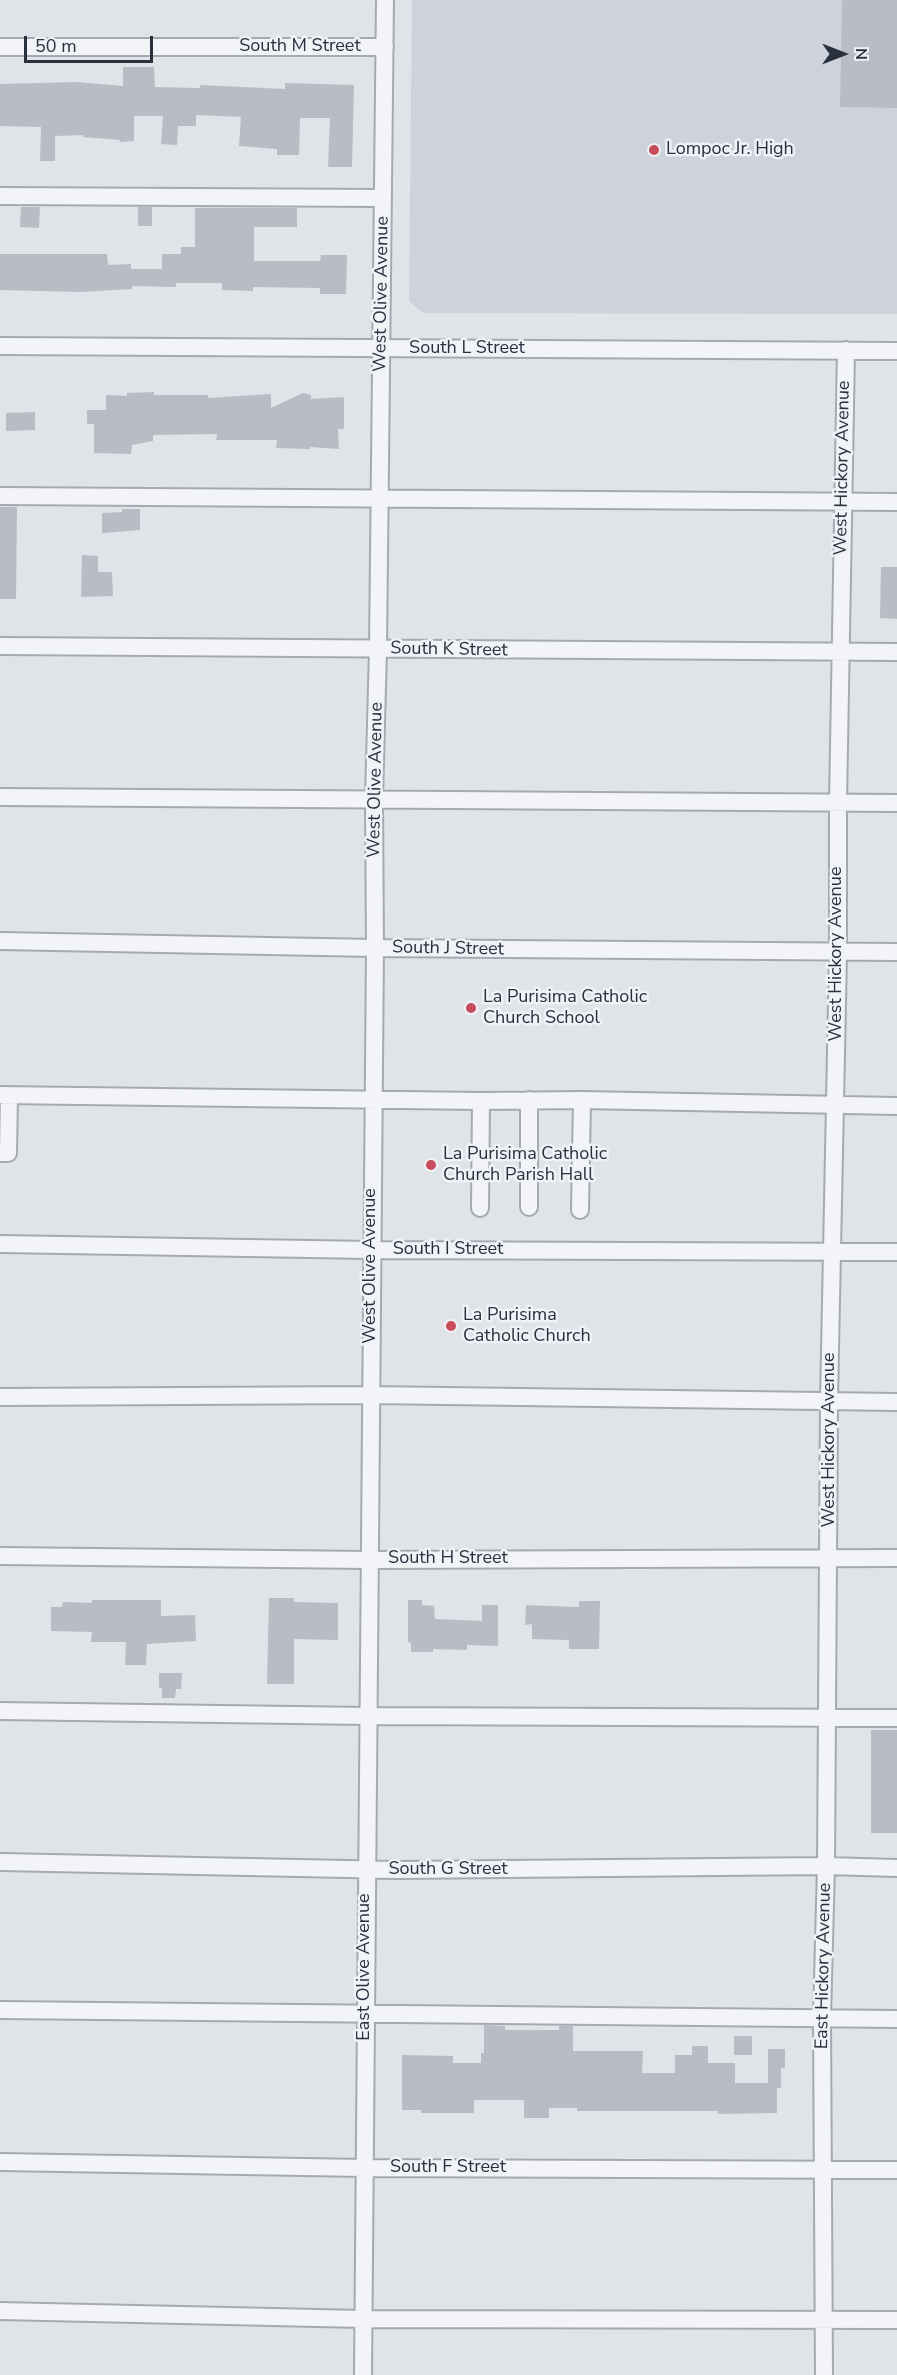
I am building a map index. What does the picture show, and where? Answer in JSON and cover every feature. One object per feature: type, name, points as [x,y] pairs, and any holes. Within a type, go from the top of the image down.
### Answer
[{"type":"street","name":"West Olive Avenue","points":[[369,1560],[375,948],[374,799],[378,649],[385,0]]},
{"type":"street","name":"South M Street","points":[[0,47],[385,47]]},
{"type":"street","points":[[0,196],[383,198]]},
{"type":"street","name":"South L Street","points":[[0,346],[897,351]]},
{"type":"street","name":"West Hickory Avenue","points":[[829,1557],[831,1251],[838,953],[838,802],[846,350]]},
{"type":"street","points":[[0,496],[897,502]]},
{"type":"street","name":"South K Street","points":[[0,646],[897,652]]},
{"type":"street","points":[[0,797],[897,803]]},
{"type":"street","name":"South J Street","points":[[0,941],[375,948],[897,952]]},
{"type":"street","points":[[0,1154],[8,1153],[4,1095],[482,1101],[582,1100],[897,1106]]},
{"type":"street","points":[[529,1100],[530,1207]]},
{"type":"street","points":[[580,1210],[582,1100]]},
{"type":"street","points":[[480,1208],[482,1101]]},
{"type":"street","name":"South I Street","points":[[0,1244],[371,1250],[897,1252]]},
{"type":"street","points":[[0,1397],[370,1395],[897,1402]]},
{"type":"street","name":"South H Street","points":[[0,1556],[369,1560],[897,1558]]},
{"type":"street","name":"East Hickory Avenue","points":[[824,2375],[822,2018],[829,1557]]},
{"type":"street","name":"East Olive Avenue","points":[[363,2375],[369,1560]]},
{"type":"street","points":[[0,1711],[367,1716],[897,1718]]},
{"type":"street","name":"South G Street","points":[[0,1862],[366,1870],[826,1866],[897,1868]]},
{"type":"street","points":[[0,2010],[897,2019]]},
{"type":"street","name":"South F Street","points":[[0,2162],[364,2168],[897,2170]]},
{"type":"street","points":[[0,2311],[363,2319],[897,2320]]},
{"type":"shaded area","name":"Lompoc Jr. High","points":[[412,0],[897,0],[897,314],[423,313],[409,301]]},
{"type":"building","points":[[842,0],[897,0],[897,108],[840,107]]},
{"type":"building","points":[[123,67],[154,67],[155,87],[200,88],[200,85],[285,89],[285,83],[354,85],[352,167],[328,167],[330,118],[300,118],[299,155],[277,155],[277,149],[239,146],[241,117],[196,115],[196,126],[178,126],[177,145],[161,144],[163,116],[134,116],[134,141],[120,142],[120,140],[83,137],[83,135],[55,136],[55,161],[40,161],[41,127],[0,126],[0,84],[77,82],[123,86]]},
{"type":"building","points":[[21,207],[40,207],[39,228],[20,227]]},
{"type":"building","points":[[138,207],[152,207],[152,226],[138,226]]},
{"type":"building","points":[[195,208],[297,208],[297,227],[254,227],[254,261],[320,261],[321,255],[347,255],[346,294],[320,294],[320,288],[253,287],[253,291],[222,290],[222,283],[176,283],[176,287],[132,286],[132,289],[80,292],[0,290],[0,254],[107,254],[108,265],[131,264],[131,269],[162,269],[162,254],[181,254],[181,247],[195,247]]},
{"type":"building","points":[[154,392],[154,395],[208,395],[208,398],[271,394],[271,408],[303,393],[311,395],[311,399],[344,397],[344,429],[338,429],[339,449],[276,448],[277,440],[216,440],[217,434],[153,435],[153,441],[132,445],[131,454],[94,453],[94,424],[87,424],[87,410],[106,410],[106,395],[127,396],[127,393]]},
{"type":"building","points":[[35,412],[35,430],[6,431],[6,413]]},
{"type":"building","points":[[0,507],[17,507],[16,599],[0,599]]},
{"type":"building","points":[[122,509],[140,509],[140,530],[102,533],[102,513],[122,512]]},
{"type":"building","points":[[82,555],[98,556],[98,572],[112,572],[113,596],[81,597]]},
{"type":"building","points":[[881,567],[897,567],[897,619],[880,618]]},
{"type":"building","points":[[269,1598],[294,1598],[294,1602],[338,1603],[338,1640],[294,1639],[294,1684],[267,1684]]},
{"type":"building","points":[[92,1600],[161,1600],[161,1616],[195,1615],[196,1641],[147,1644],[146,1665],[125,1665],[126,1642],[91,1642],[92,1632],[51,1631],[51,1607],[62,1607],[63,1602],[92,1603]]},
{"type":"building","points":[[408,1600],[422,1600],[422,1605],[434,1606],[435,1619],[482,1621],[482,1605],[498,1605],[498,1646],[467,1645],[467,1650],[433,1649],[433,1652],[411,1652],[411,1643],[408,1642]]},
{"type":"building","points":[[579,1601],[600,1601],[599,1649],[569,1649],[569,1640],[532,1639],[532,1624],[525,1625],[526,1605],[579,1607]]},
{"type":"building","points":[[159,1673],[182,1673],[181,1689],[176,1689],[175,1698],[162,1698]]},
{"type":"building","points":[[871,1730],[897,1730],[897,1833],[871,1833]]},
{"type":"building","points":[[484,2025],[505,2026],[505,2030],[559,2030],[559,2026],[573,2026],[573,2051],[643,2051],[642,2073],[675,2073],[675,2055],[692,2055],[692,2046],[708,2046],[708,2063],[735,2063],[735,2083],[768,2083],[768,2049],[785,2049],[785,2068],[781,2068],[781,2088],[777,2088],[777,2113],[577,2111],[577,2108],[549,2108],[549,2118],[524,2118],[524,2100],[474,2100],[474,2113],[421,2113],[421,2110],[402,2110],[402,2055],[453,2056],[453,2063],[481,2063],[481,2053],[484,2053]]},
{"type":"building","points":[[734,2036],[752,2036],[752,2055],[734,2055]]},
{"type":"place","name":"Lompoc Jr. High","points":[[654,150]]},
{"type":"place","name":"La Purisima Catholic Church School","points":[[471,1008]]},
{"type":"place","name":"La Purisima Catholic Church Parish Hall","points":[[431,1165]]},
{"type":"place","name":"La Purisima Catholic Church","points":[[451,1326]]}]
